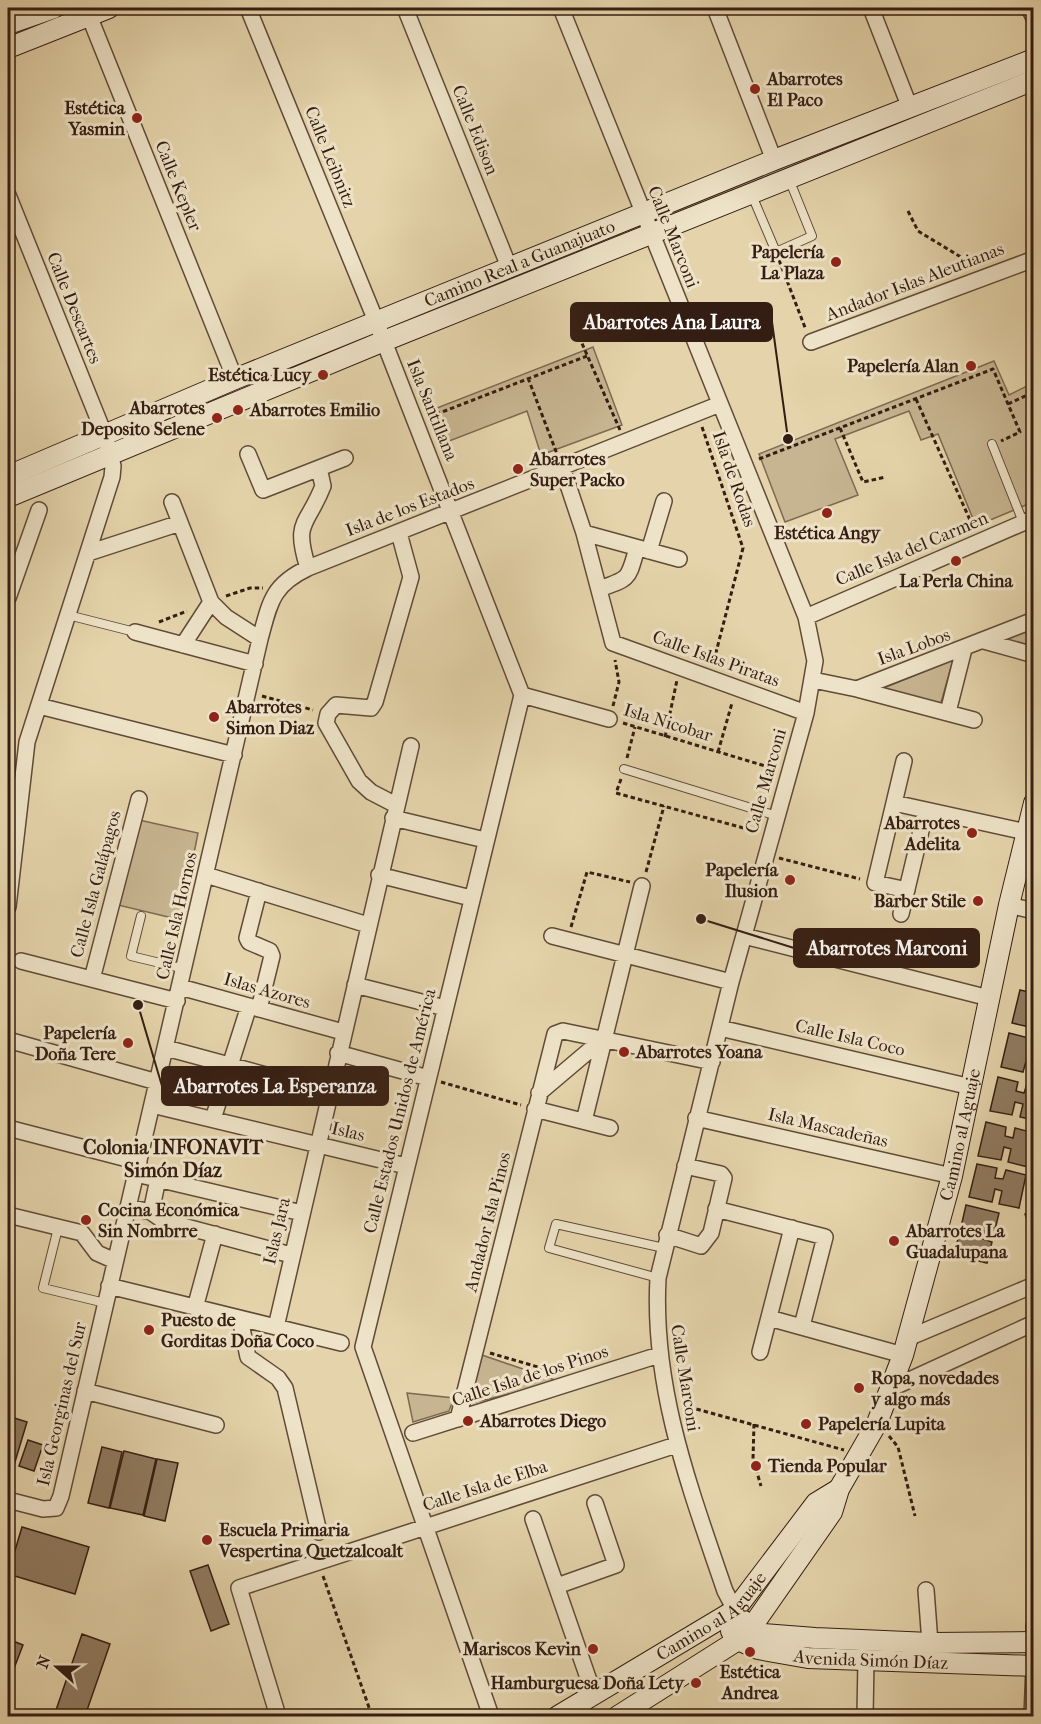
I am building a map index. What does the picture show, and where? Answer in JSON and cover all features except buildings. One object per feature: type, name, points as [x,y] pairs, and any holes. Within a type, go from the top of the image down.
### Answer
[{"type":"street","points":[[8,24],[54,8]]},
{"type":"street","points":[[8,48],[88,11],[109,8]]},
{"type":"street","name":"Calle Leibnitz","points":[[248,8],[376,321]]},
{"type":"street","name":"Calle Edison","points":[[405,8],[509,267]]},
{"type":"street","name":"Calle Marconi","points":[[561,8],[806,617],[815,661],[806,713],[731,982],[665,1242],[658,1278],[656,1316],[666,1401],[676,1445],[725,1591],[728,1615]]},
{"type":"street","points":[[715,8],[774,160]]},
{"type":"street","points":[[871,8],[910,108]]},
{"type":"street","points":[[1029,8],[1034,18]]},
{"type":"street","name":"Calle Kepler","points":[[88,11],[235,378]]},
{"type":"street","name":"Camino Real a Guanajuato","points":[[8,497],[235,378],[774,160],[1034,59]]},
{"type":"street","name":"Camino Real a Guanajuato","points":[[8,476],[108,445],[384,341],[1034,80]]},
{"type":"street","name":"Calle Descartes","points":[[8,195],[108,445]]},
{"type":"street","name":"Andador Islas Aleutianas","points":[[811,342],[1034,259]]},
{"type":"street","name":"Isla Santillana","points":[[376,321],[452,512]]},
{"type":"street","name":"Isla de los Estados","points":[[276,589],[289,577],[308,568],[720,404]]},
{"type":"street","points":[[8,907],[27,742],[112,477],[108,445]]},
{"type":"street","points":[[248,454],[263,490],[345,458]]},
{"type":"street","points":[[562,467],[584,533],[613,643]]},
{"type":"street","points":[[308,568],[300,541],[300,531],[323,486],[319,468]]},
{"type":"street","points":[[599,589],[624,581],[629,575],[664,501]]},
{"type":"street","points":[[172,502],[211,602],[226,617],[260,639]]},
{"type":"street","points":[[8,598],[39,510]]},
{"type":"street","points":[[452,512],[522,695],[609,719]]},
{"type":"street","name":"Calle Isla del Carmen","points":[[806,617],[1028,520]]},
{"type":"street","points":[[88,553],[180,523]]},
{"type":"street","points":[[399,533],[411,577],[375,702],[371,708],[363,709],[340,704],[328,714],[326,723],[359,781],[395,812],[485,840]]},
{"type":"street","points":[[584,533],[679,559]]},
{"type":"street","points":[[39,706],[234,755],[260,639],[276,589]]},
{"type":"street","points":[[183,645],[211,602]]},
{"type":"street","name":"Isla Lobos","points":[[857,689],[1034,620]]},
{"type":"street","points":[[135,632],[255,664]]},
{"type":"street","points":[[984,641],[1034,655]]},
{"type":"street","name":"Calle Islas Piratas","points":[[613,643],[806,713]]},
{"type":"street","points":[[948,712],[964,649]]},
{"type":"street","name":"Isla Lobos","points":[[813,680],[857,689],[974,720]]},
{"type":"street","name":"Calle Estados Unidos de América","points":[[492,1716],[423,1526],[363,1347],[522,695]]},
{"type":"street","name":"Islas Jara","points":[[276,1327],[316,1144],[411,746]]},
{"type":"street","name":"Calle Isla Hornos","points":[[115,1261],[234,755]]},
{"type":"street","points":[[904,760],[875,883],[907,890]]},
{"type":"street","name":"Calle Isla Galápagos","points":[[92,979],[139,799]]},
{"type":"street","name":"Camino al Aguaje","points":[[618,1716],[745,1634],[816,1539],[832,1512],[839,1489],[877,1423],[906,1346],[952,1176],[1009,904],[1034,802]]},
{"type":"street","points":[[894,803],[1026,832]]},
{"type":"street","points":[[901,914],[926,810]]},
{"type":"street","points":[[206,875],[368,925]]},
{"type":"street","points":[[379,875],[471,898]]},
{"type":"street","points":[[584,1121],[642,886]]},
{"type":"street","points":[[213,1119],[272,956],[270,951],[249,942],[247,938],[259,891]]},
{"type":"street","points":[[1009,904],[1034,911]]},
{"type":"street","points":[[552,936],[731,982]]},
{"type":"street","points":[[744,936],[989,998]]},
{"type":"street","name":"Islas Azores","points":[[21,961],[92,979],[178,994],[205,994],[343,1032]]},
{"type":"street","points":[[355,985],[445,1008]]},
{"type":"street","name":"Calle Isla Coco","points":[[720,1028],[971,1087]]},
{"type":"street","name":"Andador Isla Pinos","points":[[458,1419],[555,1034],[563,1031],[604,1038]]},
{"type":"street","points":[[604,1038],[712,1062]]},
{"type":"street","points":[[540,1092],[604,1038]]},
{"type":"street","points":[[8,1040],[158,1082]]},
{"type":"street","points":[[166,1048],[329,1092]]},
{"type":"street","points":[[338,1053],[428,1078]]},
{"type":"street","points":[[152,1105],[316,1144]]},
{"type":"street","points":[[535,1109],[610,1128]]},
{"type":"street","name":"Isla Mascadeñas","points":[[696,1118],[952,1176]]},
{"type":"street","points":[[8,1128],[137,1168],[158,1179],[302,1214]]},
{"type":"street","name":"Islas","points":[[316,1144],[406,1166]]},
{"type":"street","points":[[665,1242],[702,1246],[711,1233],[724,1178],[721,1174],[685,1166]]},
{"type":"street","points":[[151,1212],[158,1179]]},
{"type":"street","points":[[128,1207],[151,1212],[164,1221],[291,1255]]},
{"type":"street","points":[[716,1209],[825,1237],[802,1326]]},
{"type":"street","points":[[8,1215],[82,1233],[97,1253],[115,1261]]},
{"type":"street","points":[[760,1352],[792,1228]]},
{"type":"street","points":[[195,1308],[215,1234]]},
{"type":"street","name":"Isla Georginas del Sur","points":[[8,1500],[42,1509],[56,1508],[115,1261]]},
{"type":"street","points":[[769,1318],[906,1346],[1034,1285]]},
{"type":"street","points":[[109,1286],[341,1343]]},
{"type":"street","points":[[240,1319],[248,1357],[278,1378],[285,1388],[319,1532]]},
{"type":"street","points":[[892,1388],[1034,1323]]},
{"type":"street","name":"Calle Isla de los Pinos","points":[[413,1433],[659,1355]]},
{"type":"street","points":[[85,1391],[216,1425]]},
{"type":"street","name":"Calle Isla de Elba","points":[[278,1716],[239,1588],[676,1445]]},
{"type":"street","name":"Camino al Aguaje","points":[[558,1716],[728,1615],[816,1503],[839,1489]]},
{"type":"street","points":[[557,1586],[616,1565],[595,1503]]},
{"type":"street","points":[[533,1519],[594,1695]]},
{"type":"street","points":[[926,1590],[930,1643]]},
{"type":"street","name":"Avenida Simón Díaz","points":[[728,1615],[758,1649],[808,1658],[1034,1666]]},
{"type":"street","points":[[1032,1716],[1034,1626]]},
{"type":"street","name":"Avenida Simón Díaz","points":[[745,1634],[930,1643],[1033,1642]]},
{"type":"street","points":[[865,1716],[866,1660]]},
{"type":"lane","points":[[751,193],[776,252],[813,236],[789,178]]},
{"type":"lane","points":[[992,444],[1028,520]]},
{"type":"lane","points":[[68,615],[135,632]]},
{"type":"lane","points":[[624,769],[777,816]]},
{"type":"lane","points":[[141,916],[131,956],[185,969]]},
{"type":"lane","points":[[658,1278],[549,1248],[556,1224],[665,1242]]},
{"type":"lane","points":[[58,1228],[43,1288],[105,1303]]},
{"type":"path","points":[[908,211],[918,231],[991,275]]},
{"type":"path","points":[[776,252],[811,342]]},
{"type":"path","points":[[573,322],[625,442]]},
{"type":"path","points":[[416,422],[587,356]]},
{"type":"path","points":[[746,464],[993,369],[1020,432],[992,444]]},
{"type":"path","points":[[528,378],[562,467]]},
{"type":"path","points":[[1008,404],[1034,392]]},
{"type":"path","points":[[916,399],[980,542]]},
{"type":"path","name":"Isla de Rodas","points":[[698,413],[743,548],[725,624],[709,676]]},
{"type":"path","points":[[840,428],[863,482],[886,477]]},
{"type":"path","points":[[135,632],[250,588],[276,589]]},
{"type":"path","points":[[609,719],[619,682],[613,643]]},
{"type":"path","points":[[665,737],[680,666]]},
{"type":"path","name":"Isla Nicobar","points":[[718,752],[736,687]]},
{"type":"path","points":[[248,692],[328,714]]},
{"type":"path","name":"Isla Nicobar","points":[[609,719],[789,773]]},
{"type":"path","points":[[616,793],[771,836]]},
{"type":"path","points":[[567,940],[587,872],[642,886],[664,806]]},
{"type":"path","points":[[766,854],[875,883]]},
{"type":"path","points":[[428,1078],[535,1109]]},
{"type":"path","points":[[477,1349],[582,1379]]},
{"type":"path","points":[[666,1401],[859,1455]]},
{"type":"path","points":[[877,1423],[898,1447],[915,1516]]},
{"type":"path","points":[[754,1424],[753,1458],[761,1486]]},
{"type":"path","points":[[318,1561],[372,1716]]},
{"type":"shaded area","points":[[593,347],[622,425],[541,455],[527,411],[444,443],[432,410]]},
{"type":"shaded area","points":[[994,361],[1009,395],[1033,383],[1033,502],[976,526],[938,434],[921,440],[909,411],[835,439],[858,495],[785,522],[759,454]]},
{"type":"shaded area","points":[[1033,625],[1033,646],[1003,639]]},
{"type":"shaded area","points":[[953,660],[940,706],[876,691]]},
{"type":"shaded area","points":[[139,820],[198,833],[181,920],[118,905]]},
{"type":"shaded area","points":[[479,1354],[561,1382],[467,1404]]},
{"type":"shaded area","points":[[407,1393],[454,1398],[449,1411],[413,1422]]},
{"type":"place","name":"Abarrotes El Paco","points":[[755,89]]},
{"type":"place","name":"Estética Yasmin","points":[[137,118]]},
{"type":"place","name":"Papelería La Plaza","points":[[836,262]]},
{"type":"place","name":"Papelería Alan","points":[[971,366]]},
{"type":"place","name":"Estética Lucy","points":[[323,375]]},
{"type":"place","name":"Abarrotes Emilio","points":[[238,410]]},
{"type":"place","name":"Abarrotes Deposito Selene","points":[[217,418]]},
{"type":"place","name":"Abarrotes Ana Laura","points":[[788,439]]},
{"type":"place","name":"Abarrotes Super Packo","points":[[518,469]]},
{"type":"place","name":"Estética Angy","points":[[827,513]]},
{"type":"place","name":"La Perla China","points":[[956,561]]},
{"type":"place","name":"Abarrotes Simon Diaz","points":[[214,717]]},
{"type":"place","name":"Abarrotes Adelita","points":[[972,833]]},
{"type":"place","name":"Papelería Ilusion","points":[[790,880]]},
{"type":"place","name":"Barber Stile","points":[[978,901]]},
{"type":"place","name":"Abarrotes Marconi","points":[[701,919]]},
{"type":"place","name":"Abarrotes La Esperanza","points":[[138,1005]]},
{"type":"place","name":"Papelería Doña Tere","points":[[128,1043]]},
{"type":"place","name":"Abarrotes Yoana","points":[[624,1052]]},
{"type":"place","name":"Cocina Económica Sin Nombrre","points":[[86,1220]]},
{"type":"place","name":"Abarrotes La Guadalupana","points":[[894,1241]]},
{"type":"place","name":"Puesto de Gorditas Doña Coco","points":[[149,1330]]},
{"type":"place","name":"Ropa, novedades y algo más","points":[[859,1388]]},
{"type":"place","name":"Abarrotes Diego","points":[[468,1421]]},
{"type":"place","name":"Papelería Lupita","points":[[806,1424]]},
{"type":"place","name":"Tienda Popular","points":[[756,1466]]},
{"type":"place","name":"Escuela Primaria Vespertina Quetzalcoalt","points":[[207,1540]]},
{"type":"place","name":"Mariscos Kevin","points":[[593,1649]]},
{"type":"place","name":"Estética Andrea","points":[[750,1652]]},
{"type":"place","name":"Hamburguesa Doña Lety","points":[[696,1683]]},
{"type":"district","name":"Colonia INFONAVIT Simón Díaz","points":[[173,1158]]}]
